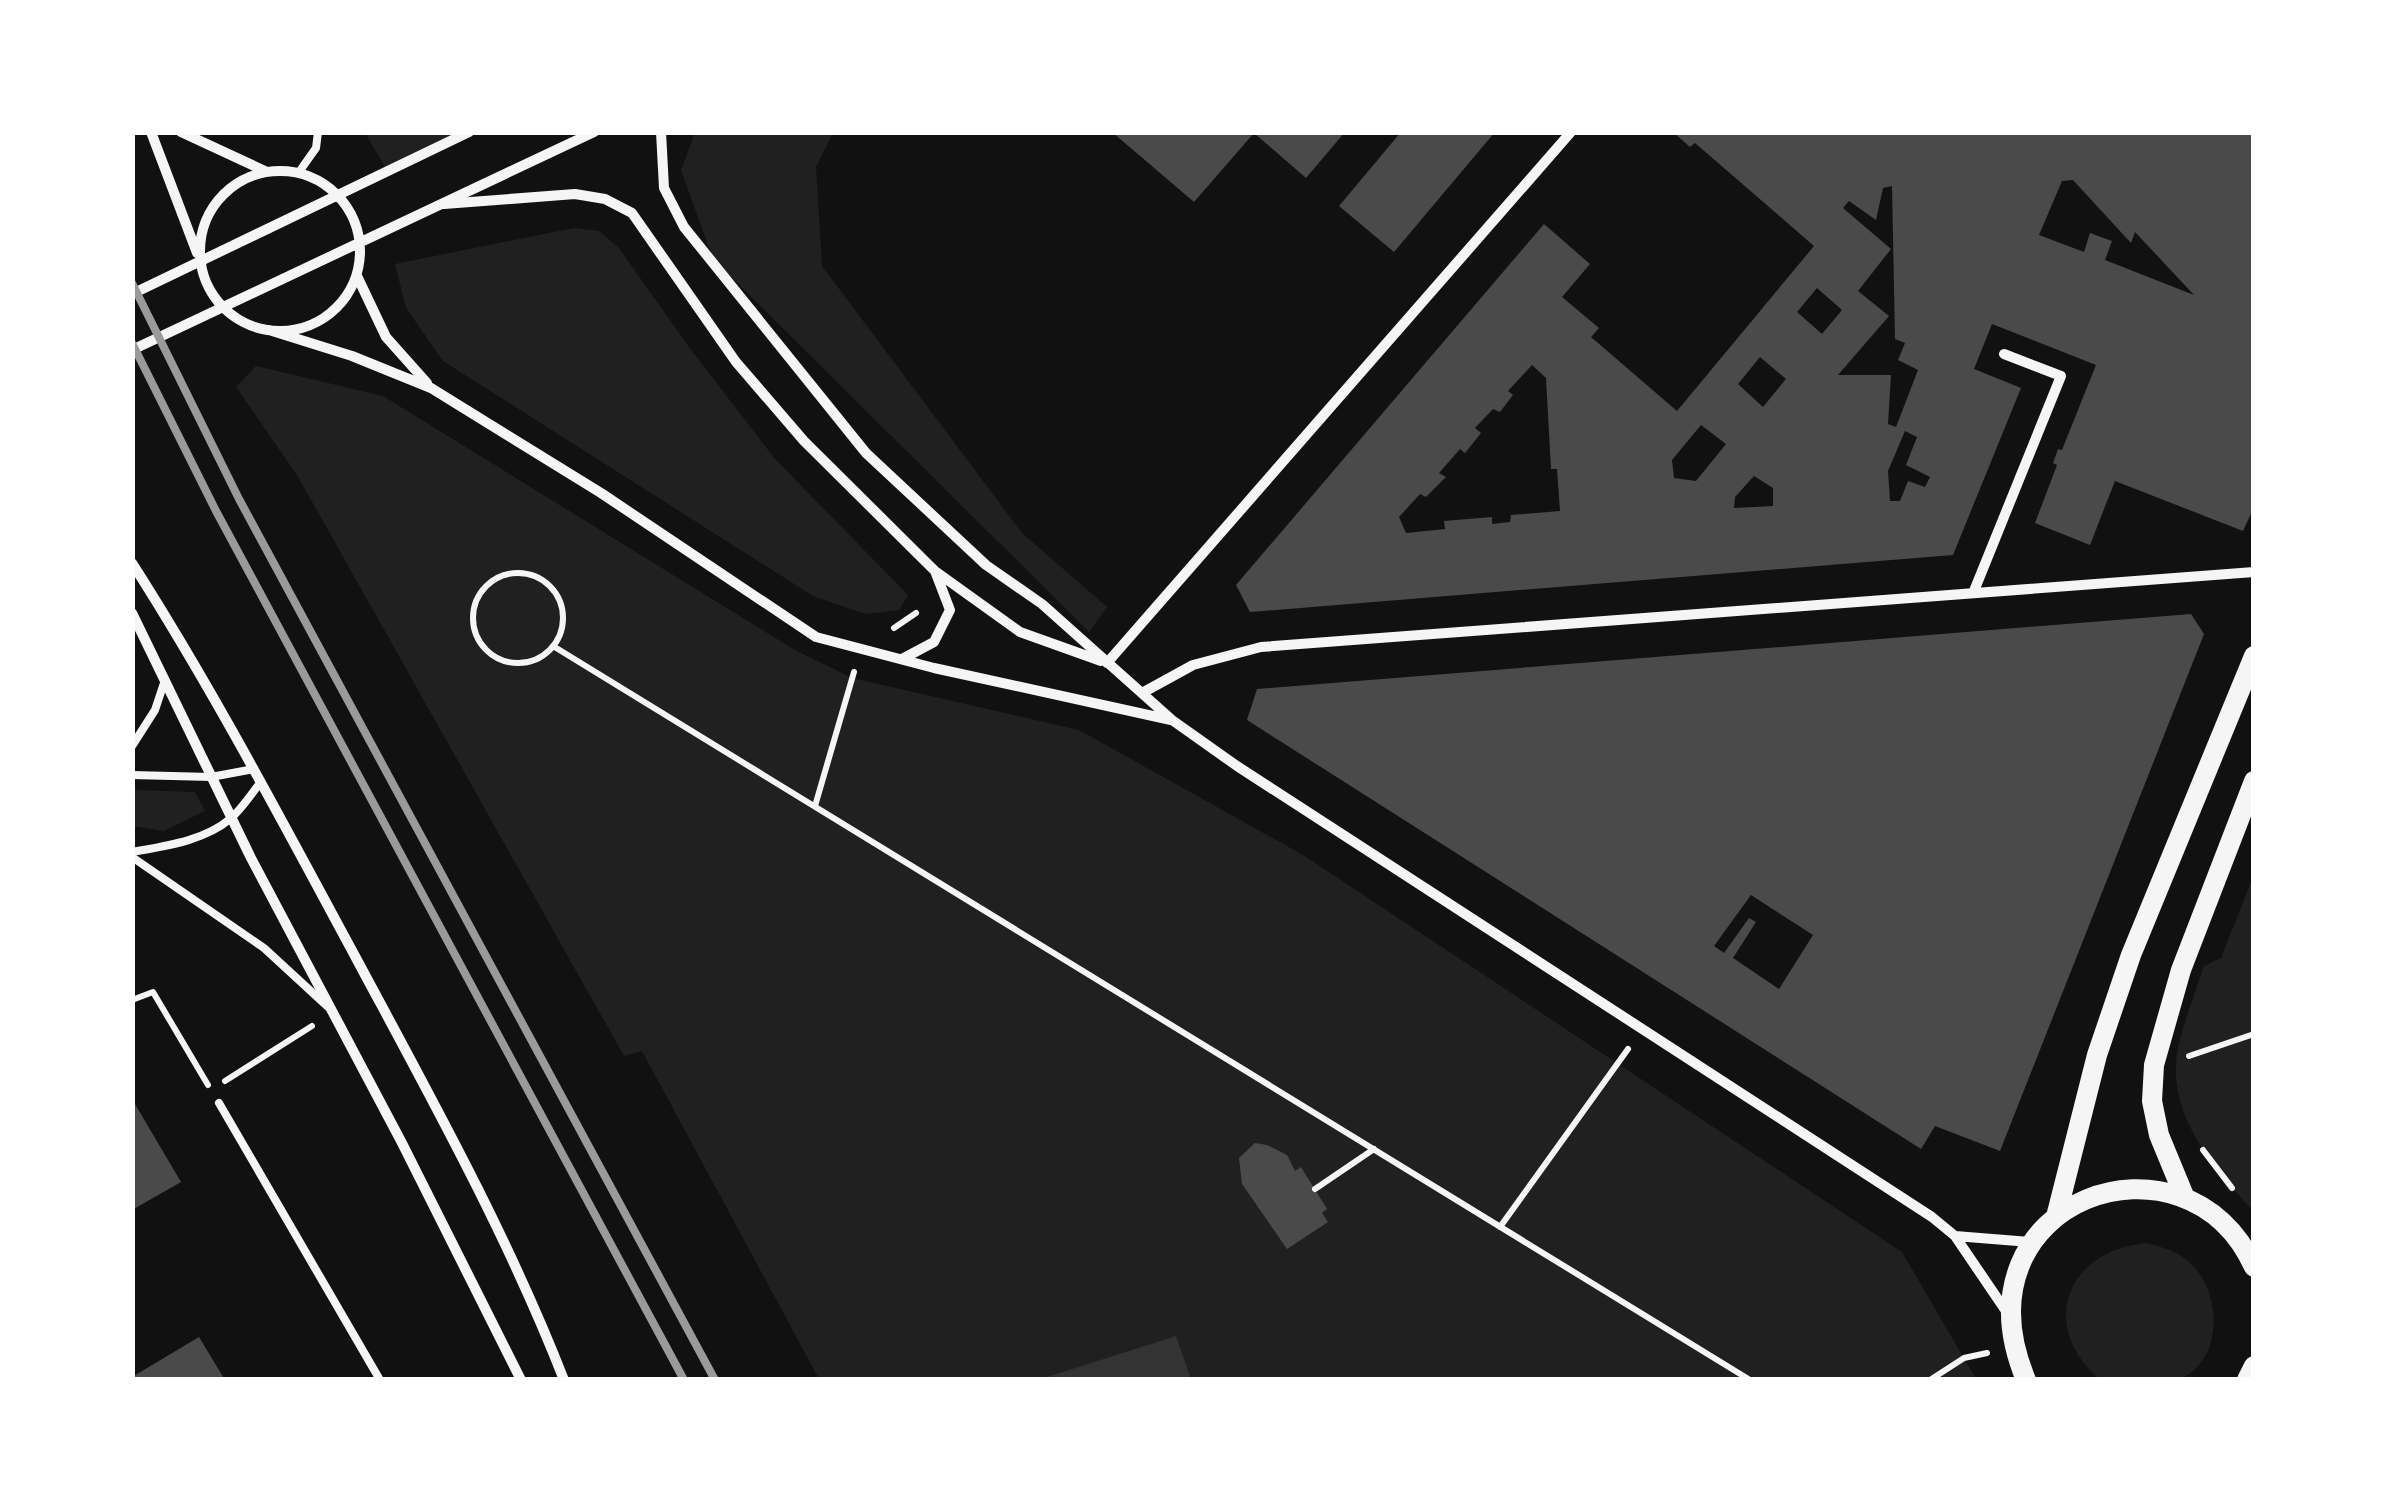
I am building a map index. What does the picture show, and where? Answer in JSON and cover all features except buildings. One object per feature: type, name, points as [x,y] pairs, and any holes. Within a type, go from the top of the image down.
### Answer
[{"type":"main road","points":[[2056,1217],[2097,1055],[2131,955],[2254,656]]},
{"type":"main road","points":[[2185,1198],[2159,1136],[2152,1101],[2154,1065],[2181,970],[2254,781]]},
{"type":"main road","points":[[2026,1380],[2013,1348],[2009,1315],[2014,1275],[2030,1242],[2056,1217],[2085,1199],[2118,1190],[2152,1190],[2185,1198],[2218,1218],[2244,1246],[2254,1268]]},
{"type":"main road","points":[[2246,1380],[2254,1366]]},
{"type":"street","points":[[151,132],[207,284],[222,306],[243,322],[352,356],[430,388],[601,493],[816,636],[1172,720]]},
{"type":"street","points":[[181,132],[266,171]]},
{"type":"street","points":[[132,294],[469,132]]},
{"type":"street","points":[[137,348],[594,132]]},
{"type":"street","points":[[661,132],[664,188],[684,227],[866,453],[986,565],[1042,604],[1172,720],[1237,766],[1932,1217],[1955,1236],[2009,1315]]},
{"type":"street","points":[[1107,664],[1571,132]]},
{"type":"street","points":[[200,259],[201,233],[210,211],[224,192],[244,179],[266,171],[299,172],[324,182],[343,200],[356,224],[361,250],[357,276],[347,296],[332,313],[313,324],[268,330]]},
{"type":"street","points":[[444,204],[575,194],[605,199],[632,212],[736,362],[804,441],[935,571],[1020,632],[1107,664]]},
{"type":"street","points":[[357,276],[386,338],[430,388]]},
{"type":"street","points":[[1974,591],[2061,376],[2004,354]]},
{"type":"street","points":[[132,562],[192,656],[428,1092],[534,1304],[564,1380]]},
{"type":"street","points":[[902,659],[934,642],[950,610],[935,571]]},
{"type":"street","points":[[1142,693],[1193,666],[1261,647],[2254,572]]},
{"type":"street","points":[[132,612],[231,818],[521,1380]]},
{"type":"street","points":[[1955,1236],[2030,1242]]},
{"type":"lane","points":[[299,172],[316,148],[318,132]]},
{"type":"lane","points":[[132,746],[154,710],[166,680]]},
{"type":"lane","points":[[132,776],[211,777],[254,769]]},
{"type":"lane","points":[[132,855],[212,831],[231,818],[260,782]]},
{"type":"lane","points":[[132,855],[264,948],[330,1010]]},
{"type":"lane","points":[[219,1103],[380,1380]]},
{"type":"path","points":[[510,574],[540,578],[560,602],[563,617],[561,633],[553,646],[530,661],[516,662],[490,653],[475,630],[473,616],[483,590],[495,579],[510,574]]},
{"type":"path","points":[[553,646],[1750,1380]]},
{"type":"path","points":[[132,1000],[153,992],[211,1089],[330,1010]]},
{"type":"path","points":[[1500,1227],[1643,1028]]},
{"type":"path","points":[[2198,1142],[2243,1199]]},
{"type":"path","points":[[1315,1189],[1374,1149]]},
{"type":"path","points":[[1930,1380],[1964,1358]]},
{"type":"shaded area","points":[[365,133],[469,133],[387,170]]},
{"type":"shaded area","points":[[695,133],[833,133],[816,167],[822,266],[1022,533],[1107,607],[1089,632],[713,259],[681,170]]},
{"type":"shaded area","points":[[574,228],[599,231],[619,248],[775,459],[908,595],[899,610],[865,614],[813,596],[443,361],[406,308],[395,264]]},
{"type":"shaded area","points":[[256,366],[383,396],[793,649],[852,678],[1079,730],[1303,855],[1902,1252],[1976,1379],[819,1379],[642,1051],[624,1056],[297,475],[236,387]]},
{"type":"shaded area","points":[[132,790],[195,792],[205,811],[164,831],[133,826]]},
{"type":"shaded area","points":[[2253,877],[2253,1211],[2196,1137],[2185,1117],[2176,1072],[2180,1038],[2204,966],[2221,958]]},
{"type":"shaded area","points":[[2146,1243],[2179,1255],[2199,1273],[2212,1304],[2214,1321],[2207,1353],[2197,1367],[2177,1379],[2099,1379],[2080,1358],[2069,1336],[2066,1314],[2070,1294],[2080,1275],[2096,1260],[2119,1249]]},
{"type":"shaded area","points":[[1176,1336],[1191,1379],[1047,1377]]},
{"type":"railway","points":[[132,283],[239,499],[715,1380]]},
{"type":"railway","points":[[132,343],[216,511],[684,1380]]}]
